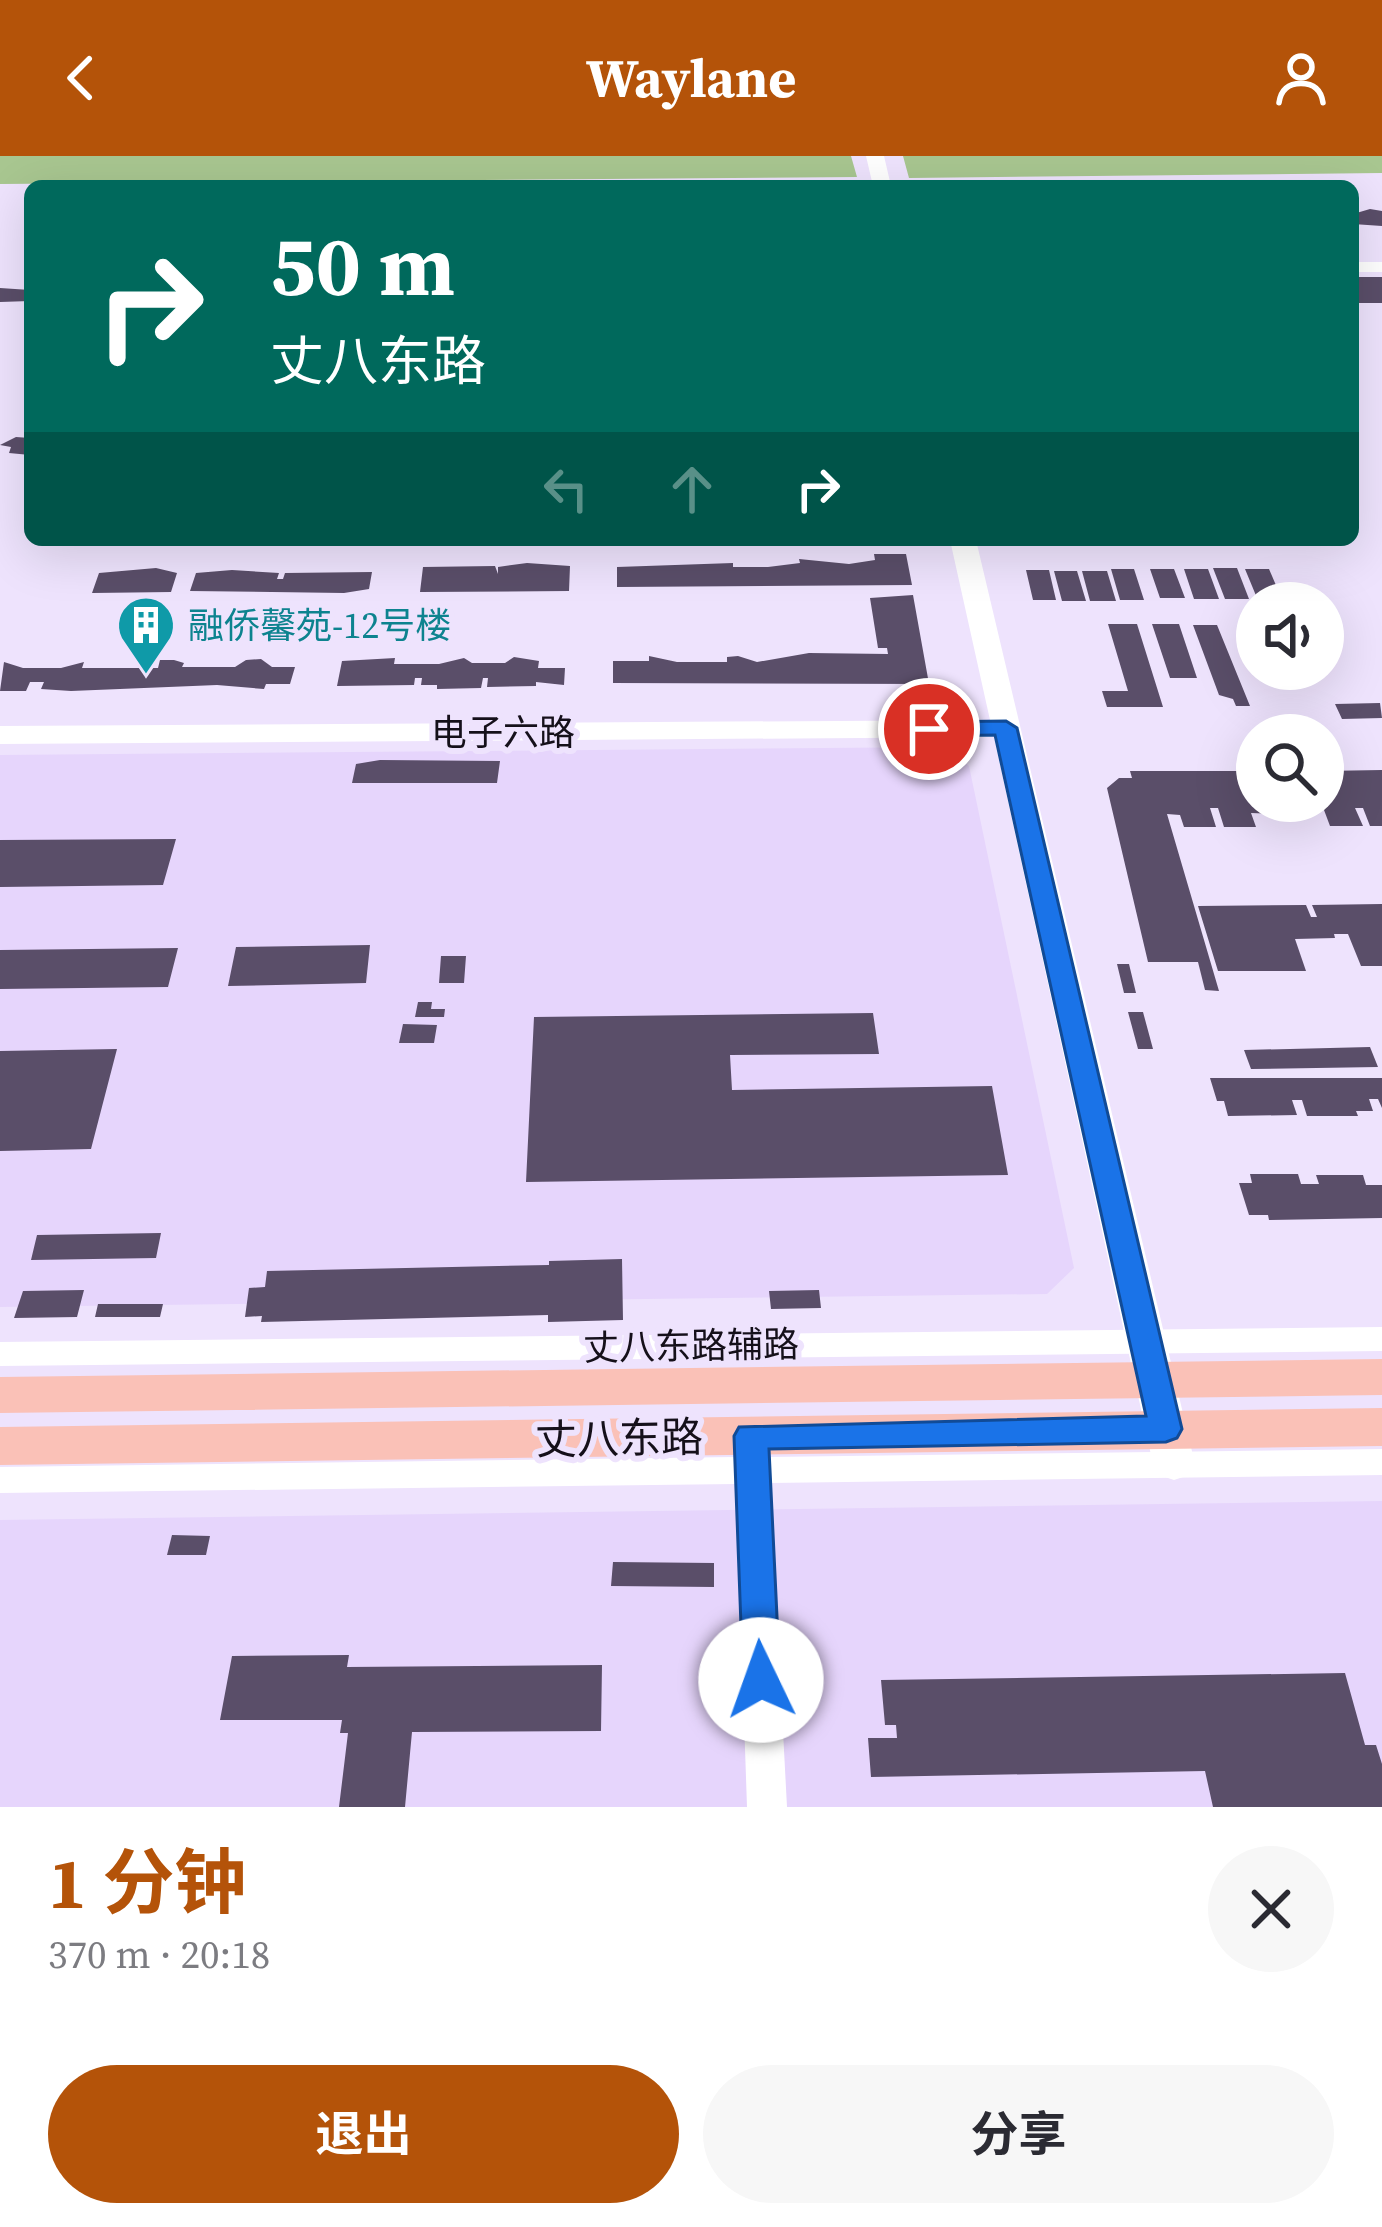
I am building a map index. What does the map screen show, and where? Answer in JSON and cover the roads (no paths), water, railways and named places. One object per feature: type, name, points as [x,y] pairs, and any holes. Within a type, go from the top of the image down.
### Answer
[{"type":"main road","name":"丈八东路","points":[[0,1395],[1149,1359],[1382,1377]]},
{"type":"main road","name":"丈八东路","points":[[0,1446],[752,1453],[1170,1446],[1382,1427]]},
{"type":"street","points":[[964,546],[1170,1446],[1382,1462]]},
{"type":"street","name":"电子六路","points":[[0,736],[1006,728]]},
{"type":"street","name":"丈八东路辅路","points":[[0,1354],[1149,1359],[1382,1339]]},
{"type":"street","points":[[0,1480],[752,1453],[767,1807]]},
{"type":"place","name":"融侨馨苑-12号楼","points":[[146,676]]}]
